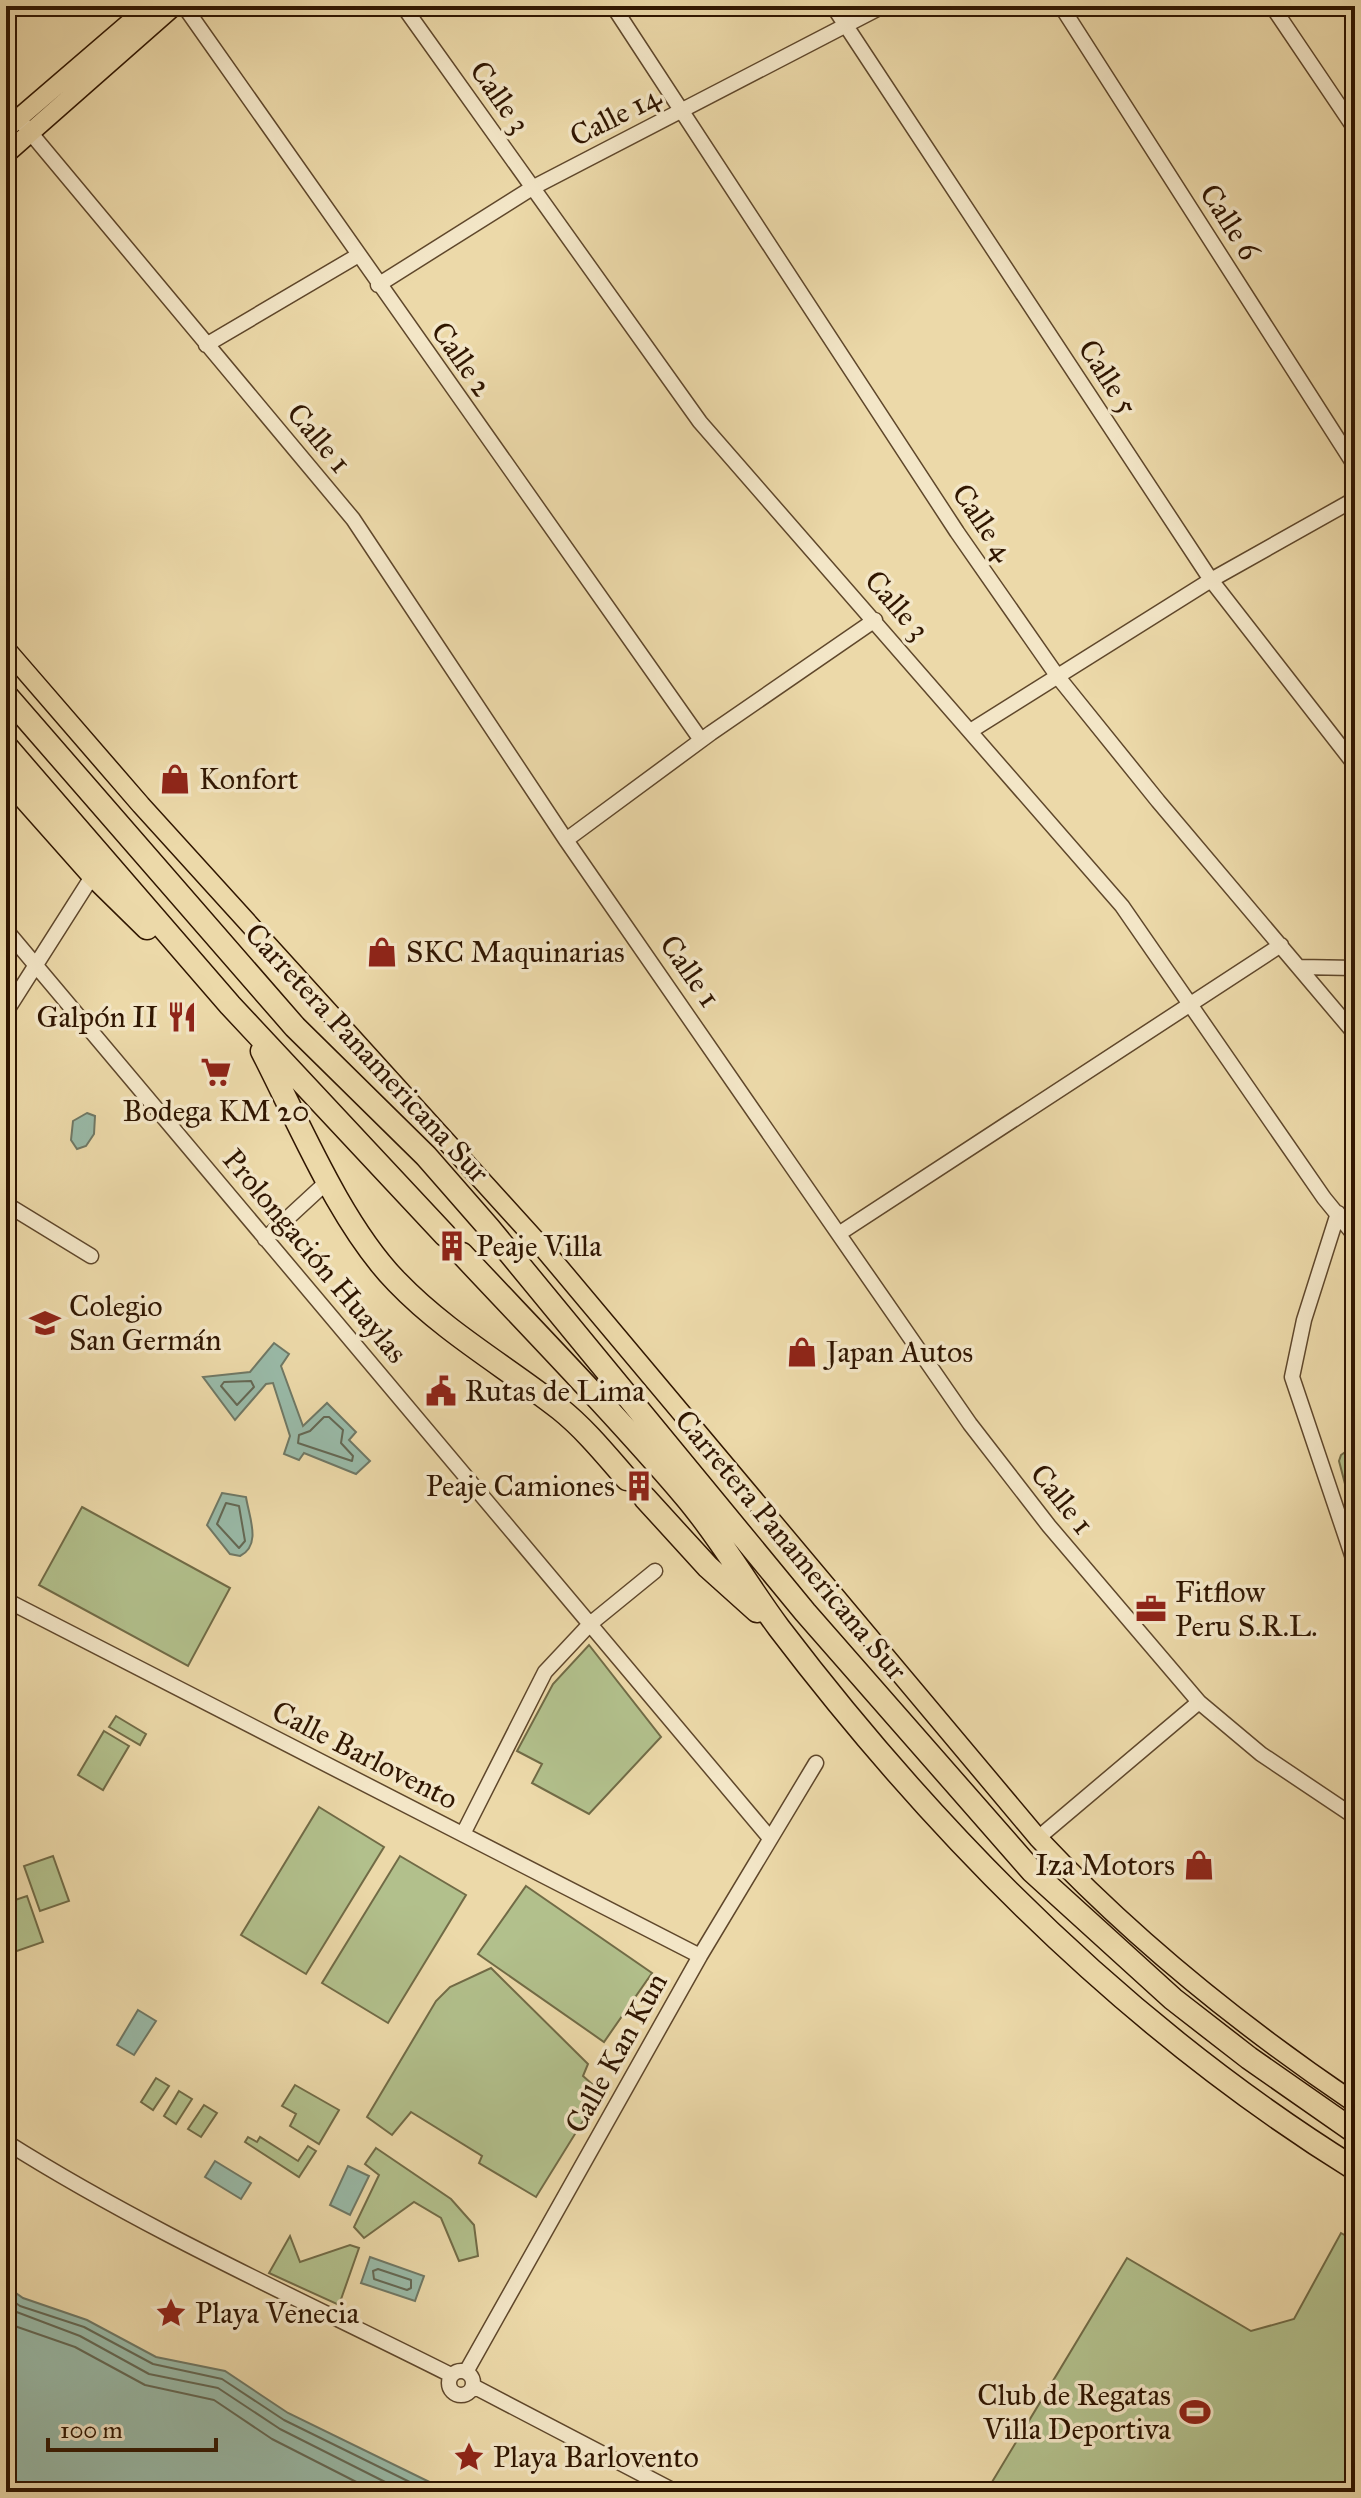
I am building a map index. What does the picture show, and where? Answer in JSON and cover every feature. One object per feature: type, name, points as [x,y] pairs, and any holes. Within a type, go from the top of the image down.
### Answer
[{"type":"highway","name":"Carretera Panamericana Sur","points":[[6,695],[295,1027],[426,1156],[479,1216],[805,1612],[1032,1871],[1173,1999],[1249,2058],[1355,2132]]},
{"type":"highway","points":[[6,746],[230,1005],[445,1235]]},
{"type":"highway","points":[[6,777],[93,875],[230,1005]]},
{"type":"highway","points":[[249,1025],[329,1180],[369,1249],[394,1280],[438,1321],[563,1411],[627,1479]]},
{"type":"highway","name":"Carretera Panamericana Sur","points":[[462,1254],[687,1499],[780,1629],[947,1827],[1064,1946],[1162,2033],[1229,2084],[1355,2169]]},
{"type":"highway","name":"Carretera Panamericana Sur","points":[[645,1498],[724,1582],[780,1629]]},
{"type":"main road","points":[[6,154],[18,127],[149,6]]},
{"type":"main road","points":[[18,127],[174,6]]},
{"type":"main road","points":[[6,649],[141,805],[543,1248],[1038,1838],[1085,1888],[1209,1994],[1355,2103]]},
{"type":"street","name":"Calle 2","points":[[184,6],[357,256],[701,740]]},
{"type":"street","name":"Calle 3","points":[[403,6],[700,422],[972,730],[1122,906],[1324,1198],[1355,1236]]},
{"type":"street","name":"Calle 4","points":[[613,6],[679,112],[957,532],[1058,677],[1158,801],[1355,1034]]},
{"type":"street","name":"Calle 5","points":[[833,6],[1211,580],[1355,765]]},
{"type":"street","name":"Calle 14","points":[[378,285],[532,188],[846,28],[883,6]]},
{"type":"street","name":"Calle 6","points":[[1061,6],[1355,466]]},
{"type":"street","points":[[1272,6],[1355,129]]},
{"type":"street","name":"Calle 1","points":[[18,127],[353,519],[566,840],[970,1424],[1049,1526],[1199,1702],[1261,1754],[1355,1817]]},
{"type":"street","points":[[206,345],[357,256]]},
{"type":"street","points":[[972,730],[1211,580],[1355,499]]},
{"type":"street","points":[[566,840],[701,740],[875,620]]},
{"type":"street","points":[[6,1012],[93,875]]},
{"type":"street","name":"Prolongación Huaylas","points":[[6,930],[769,1837]]},
{"type":"street","points":[[840,1233],[1281,945]]},
{"type":"street","points":[[1300,967],[1355,968]]},
{"type":"street","points":[[265,1239],[329,1180]]},
{"type":"street","points":[[6,1204],[91,1256]]},
{"type":"street","points":[[1338,1213],[1307,1306],[1292,1377],[1355,1564]]},
{"type":"street","points":[[463,1834],[540,1681],[590,1624],[655,1571]]},
{"type":"street","name":"Calle Barlovento","points":[[6,1600],[700,1956]]},
{"type":"street","points":[[1038,1838],[1199,1702]]},
{"type":"street","name":"Calle Kan Kun","points":[[463,2377],[700,1956],[816,1763]]},
{"type":"street","points":[[6,2142],[238,2269],[463,2377],[676,2492]]},
{"type":"green space","points":[[1355,1445],[1355,1508],[1350,1503],[1339,1461],[1341,1455]]},
{"type":"green space","points":[[82,1507],[230,1588],[188,1666],[39,1585]]},
{"type":"green space","points":[[589,1645],[661,1737],[589,1814],[532,1783],[542,1764],[517,1751],[553,1684]]},
{"type":"green space","points":[[116,1716],[146,1734],[140,1745],[109,1727]]},
{"type":"green space","points":[[104,1731],[129,1746],[103,1790],[78,1775]]},
{"type":"green space","points":[[319,1807],[384,1847],[306,1974],[241,1935]]},
{"type":"green space","points":[[53,1856],[69,1901],[40,1911],[24,1866]]},
{"type":"green space","points":[[400,1856],[466,1895],[388,2023],[322,1983]]},
{"type":"green space","points":[[526,1886],[652,1973],[604,2042],[478,1954]]},
{"type":"green space","points":[[27,1896],[43,1942],[14,1952],[6,1930],[6,1903]]},
{"type":"green space","points":[[491,1968],[588,2064],[583,2076],[601,2092],[536,2197],[479,2163],[482,2156],[411,2112],[392,2135],[367,2117],[436,2001],[450,1987]]},
{"type":"green space","points":[[156,2078],[169,2086],[153,2110],[141,2102]]},
{"type":"green space","points":[[295,2085],[339,2110],[319,2144],[290,2126],[296,2114],[282,2106]]},
{"type":"green space","points":[[179,2091],[192,2099],[176,2124],[164,2116]]},
{"type":"green space","points":[[204,2105],[217,2113],[201,2137],[188,2129]]},
{"type":"green space","points":[[248,2137],[257,2142],[260,2137],[298,2161],[308,2146],[316,2151],[299,2177],[245,2142]]},
{"type":"green space","points":[[376,2148],[451,2199],[474,2225],[478,2256],[459,2261],[441,2218],[414,2202],[364,2238],[354,2227],[379,2175],[365,2164]]},
{"type":"green space","name":"Club de Regatas Villa Deportiva","points":[[1341,2233],[1355,2241],[1355,2492],[986,2492],[1127,2258],[1251,2331],[1294,2319]]},
{"type":"green space","points":[[290,2236],[300,2262],[350,2245],[359,2248],[339,2305],[269,2273]]},
{"type":"water","points":[[87,1113],[95,1116],[94,1134],[86,1146],[77,1149],[71,1140],[73,1121]]},
{"type":"water","points":[[274,1343],[289,1354],[281,1366],[303,1426],[327,1403],[356,1432],[349,1440],[370,1461],[356,1474],[304,1453],[299,1460],[284,1454],[290,1436],[273,1383],[266,1384],[235,1420],[203,1377],[250,1372]]},
{"type":"water","points":[[222,1493],[246,1497],[252,1538],[247,1551],[240,1556],[230,1554],[207,1525]]},
{"type":"water","points":[[138,2010],[156,2021],[134,2055],[117,2045]]},
{"type":"water","points":[[215,2161],[251,2183],[241,2199],[205,2177]]},
{"type":"water","points":[[348,2166],[369,2176],[350,2215],[330,2205]]},
{"type":"water","points":[[370,2257],[424,2276],[415,2301],[361,2283]]},
{"type":"water","points":[[6,2286],[23,2298],[87,2320],[156,2357],[225,2371],[288,2413],[450,2492],[6,2492]]},
{"type":"place","name":"Konfort","points":[[175,779]]},
{"type":"place","name":"SKC Maquinarias","points":[[382,952]]},
{"type":"place","name":"Galpón II","points":[[182,1017]]},
{"type":"place","name":"Bodega KM 20","points":[[216,1072]]},
{"type":"place","name":"Peaje Villa","points":[[452,1246]]},
{"type":"place","name":"Colegio San Germán","points":[[45,1323]]},
{"type":"place","name":"Japan Autos","points":[[802,1352]]},
{"type":"place","name":"Rutas de Lima","points":[[441,1391]]},
{"type":"place","name":"Peaje Camiones","points":[[639,1486]]},
{"type":"place","name":"Fitflow Peru S.R.L.","points":[[1151,1609]]},
{"type":"place","name":"Iza Motors","points":[[1199,1865]]},
{"type":"place","name":"Playa Venecia","points":[[171,2313]]},
{"type":"place","name":"Club de Regatas Villa Deportiva","points":[[1195,2412]]},
{"type":"place","name":"Playa Barlovento","points":[[469,2457]]}]
